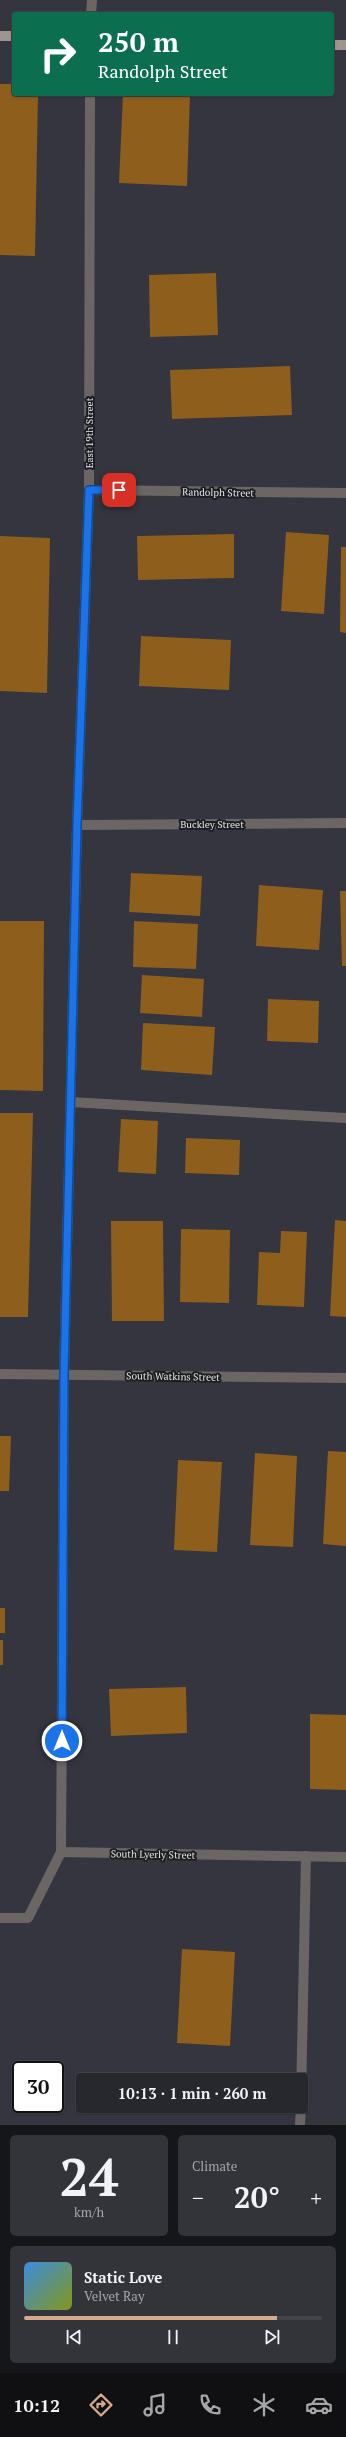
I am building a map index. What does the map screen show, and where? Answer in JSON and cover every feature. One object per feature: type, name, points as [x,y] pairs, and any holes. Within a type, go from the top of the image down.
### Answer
[{"type":"main road","points":[[0,36],[12,36]]},
{"type":"main road","points":[[334,45],[346,45]]},
{"type":"street","points":[[91,12],[92,0]]},
{"type":"street","name":"East 19th Street","points":[[61,1852],[64,1374],[77,825],[89,490],[90,96]]},
{"type":"street","name":"Randolph Street","points":[[89,490],[346,493]]},
{"type":"street","name":"Buckley Street","points":[[77,825],[346,823]]},
{"type":"street","points":[[71,1102],[346,1118]]},
{"type":"street","name":"South Watkins Street","points":[[0,1374],[346,1378]]},
{"type":"street","points":[[0,1918],[28,1918],[61,1852]]},
{"type":"street","name":"South Lyerly Street","points":[[61,1852],[346,1857]]},
{"type":"street","points":[[302,2073],[306,1856]]},
{"type":"street","points":[[300,2125],[301,2113]]},
{"type":"building","points":[[0,84],[12,84],[12,96],[38,96],[35,256],[0,255]]},
{"type":"building","points":[[123,96],[190,96],[187,186],[119,183]]},
{"type":"building","points":[[216,273],[218,335],[150,337],[149,275]]},
{"type":"building","points":[[290,366],[292,415],[172,419],[170,370]]},
{"type":"building","points":[[286,532],[329,535],[324,614],[281,611]]},
{"type":"building","points":[[234,534],[234,578],[138,580],[137,536]]},
{"type":"building","points":[[0,536],[50,538],[47,693],[0,691]]},
{"type":"building","points":[[341,547],[346,547],[346,633],[340,632]]},
{"type":"building","points":[[141,636],[231,640],[229,690],[139,686]]},
{"type":"building","points":[[131,873],[202,876],[200,916],[129,912]]},
{"type":"building","points":[[259,885],[323,890],[319,950],[256,946]]},
{"type":"building","points":[[340,891],[346,891],[346,966],[342,966]]},
{"type":"building","points":[[0,921],[44,921],[43,1091],[0,1090]]},
{"type":"building","points":[[134,921],[198,924],[196,969],[133,967]]},
{"type":"building","points":[[142,975],[204,979],[202,1017],[140,1013]]},
{"type":"building","points":[[268,999],[319,1001],[318,1043],[267,1041]]},
{"type":"building","points":[[143,1023],[215,1027],[212,1075],[141,1070]]},
{"type":"building","points":[[0,1113],[33,1113],[28,1317],[0,1317]]},
{"type":"building","points":[[121,1119],[158,1121],[156,1174],[118,1172]]},
{"type":"building","points":[[186,1138],[240,1140],[239,1175],[185,1173]]},
{"type":"building","points":[[335,1220],[346,1221],[346,1317],[330,1316]]},
{"type":"building","points":[[111,1221],[163,1221],[164,1321],[112,1321]]},
{"type":"building","points":[[181,1229],[230,1230],[229,1303],[180,1302]]},
{"type":"building","points":[[281,1231],[307,1232],[304,1307],[257,1305],[259,1252],[280,1253]]},
{"type":"building","points":[[0,1436],[11,1436],[9,1491],[0,1491]]},
{"type":"building","points":[[328,1451],[346,1452],[346,1546],[323,1544]]},
{"type":"building","points":[[255,1453],[297,1456],[293,1547],[250,1545]]},
{"type":"building","points":[[178,1460],[222,1462],[217,1552],[174,1550]]},
{"type":"building","points":[[0,1608],[5,1608],[5,1633],[0,1633]]},
{"type":"building","points":[[0,1640],[3,1640],[3,1665],[0,1665]]},
{"type":"building","points":[[186,1687],[187,1733],[111,1736],[109,1689]]},
{"type":"building","points":[[310,1714],[346,1715],[346,1790],[310,1789]]},
{"type":"building","points":[[182,1949],[235,1952],[230,2046],[177,2043]]},
{"type":"route","points":[[62,1741],[64,1374],[77,825],[89,490],[119,490]]}]
